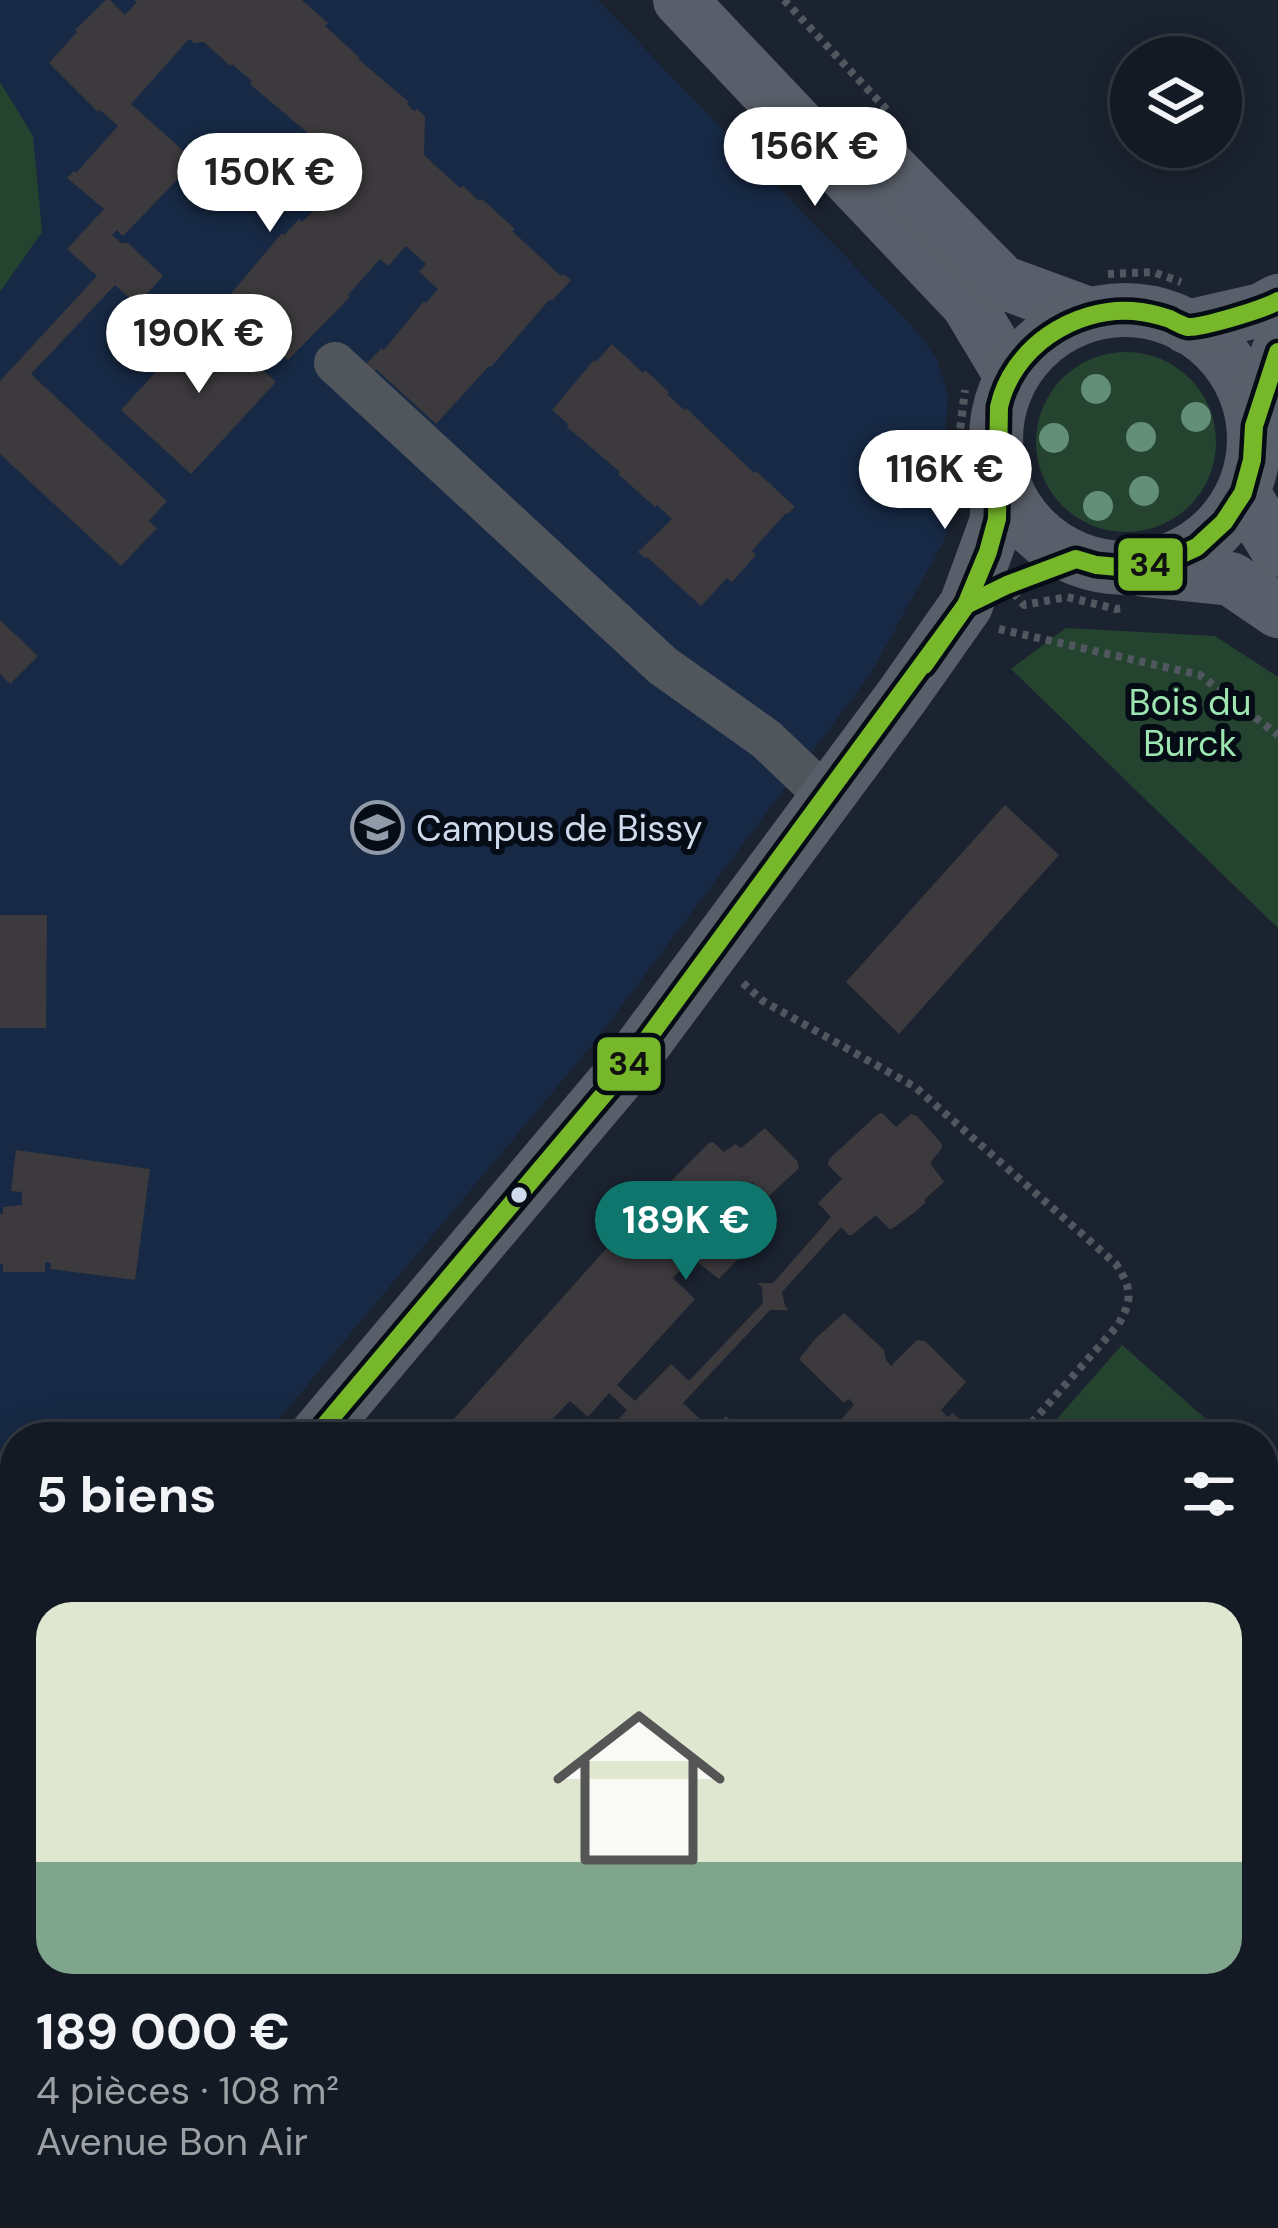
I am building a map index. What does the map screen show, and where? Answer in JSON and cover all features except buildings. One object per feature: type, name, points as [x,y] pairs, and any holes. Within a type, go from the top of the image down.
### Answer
[{"type":"main road","points":[[680,0],[968,304],[988,380],[1000,405],[996,448],[981,476],[996,523],[990,607]]},
{"type":"main road","points":[[730,0],[1003,282],[1089,314]]},
{"type":"main road","points":[[1187,327],[1261,310],[1278,301]]},
{"type":"main road","points":[[988,380],[1057,328],[1089,314],[1128,309],[1167,316],[1202,335],[1229,362],[1245,393],[1254,426]]},
{"type":"main road","points":[[1134,587],[1165,562],[1197,547],[1224,523],[1243,493],[1254,426],[1278,352]]},
{"type":"main road","points":[[981,476],[1014,505],[1034,531],[1062,552],[1134,587],[1232,580],[1278,611]]},
{"type":"main road","points":[[1243,493],[1278,550]]},
{"type":"main road","points":[[328,1422],[626,1068],[826,797],[990,607],[1076,559]]},
{"type":"lane","points":[[335,363],[663,666],[766,739],[826,797]]},
{"type":"path","points":[[981,476],[957,454],[988,380]]},
{"type":"path","points":[[990,607],[1067,597],[1116,609],[1134,587]]},
{"type":"path","points":[[990,607],[1200,675],[1278,735]]},
{"type":"path","points":[[710,954],[764,1000],[915,1087],[1116,1264],[1128,1282],[1126,1311],[1032,1422]]},
{"type":"shaded area","name":"Campus de Bissy","points":[[0,0],[598,0],[914,328],[937,359],[948,395],[945,437],[950,512],[946,537],[871,673],[596,1040],[277,1422],[0,1422]]},
{"type":"green space","points":[[0,82],[33,136],[42,232],[0,292]]},
{"type":"green space","points":[[1126,352],[1160,359],[1190,378],[1209,408],[1216,442],[1209,476],[1190,506],[1160,525],[1126,532],[1092,525],[1062,506],[1043,476],[1036,442],[1043,408],[1062,378],[1092,359]]},
{"type":"green space","name":"Bois du Burck","points":[[1066,628],[1215,636],[1278,677],[1278,928],[1011,669]]},
{"type":"green space","points":[[1122,1345],[1209,1422],[1054,1422]]},
{"type":"transit line","name":"34","points":[[328,1422],[626,1068],[966,605],[997,519],[999,407],[1006,386],[1031,350],[1048,335],[1089,316],[1133,311],[1187,327],[1278,301]]},
{"type":"transit line","name":"34","points":[[924,665],[966,605],[1007,585],[1076,559],[1130,568],[1165,562],[1197,547],[1224,522],[1243,493],[1254,426],[1278,352]]},
{"type":"place","name":"Campus de Bissy","points":[[377,828]]}]
